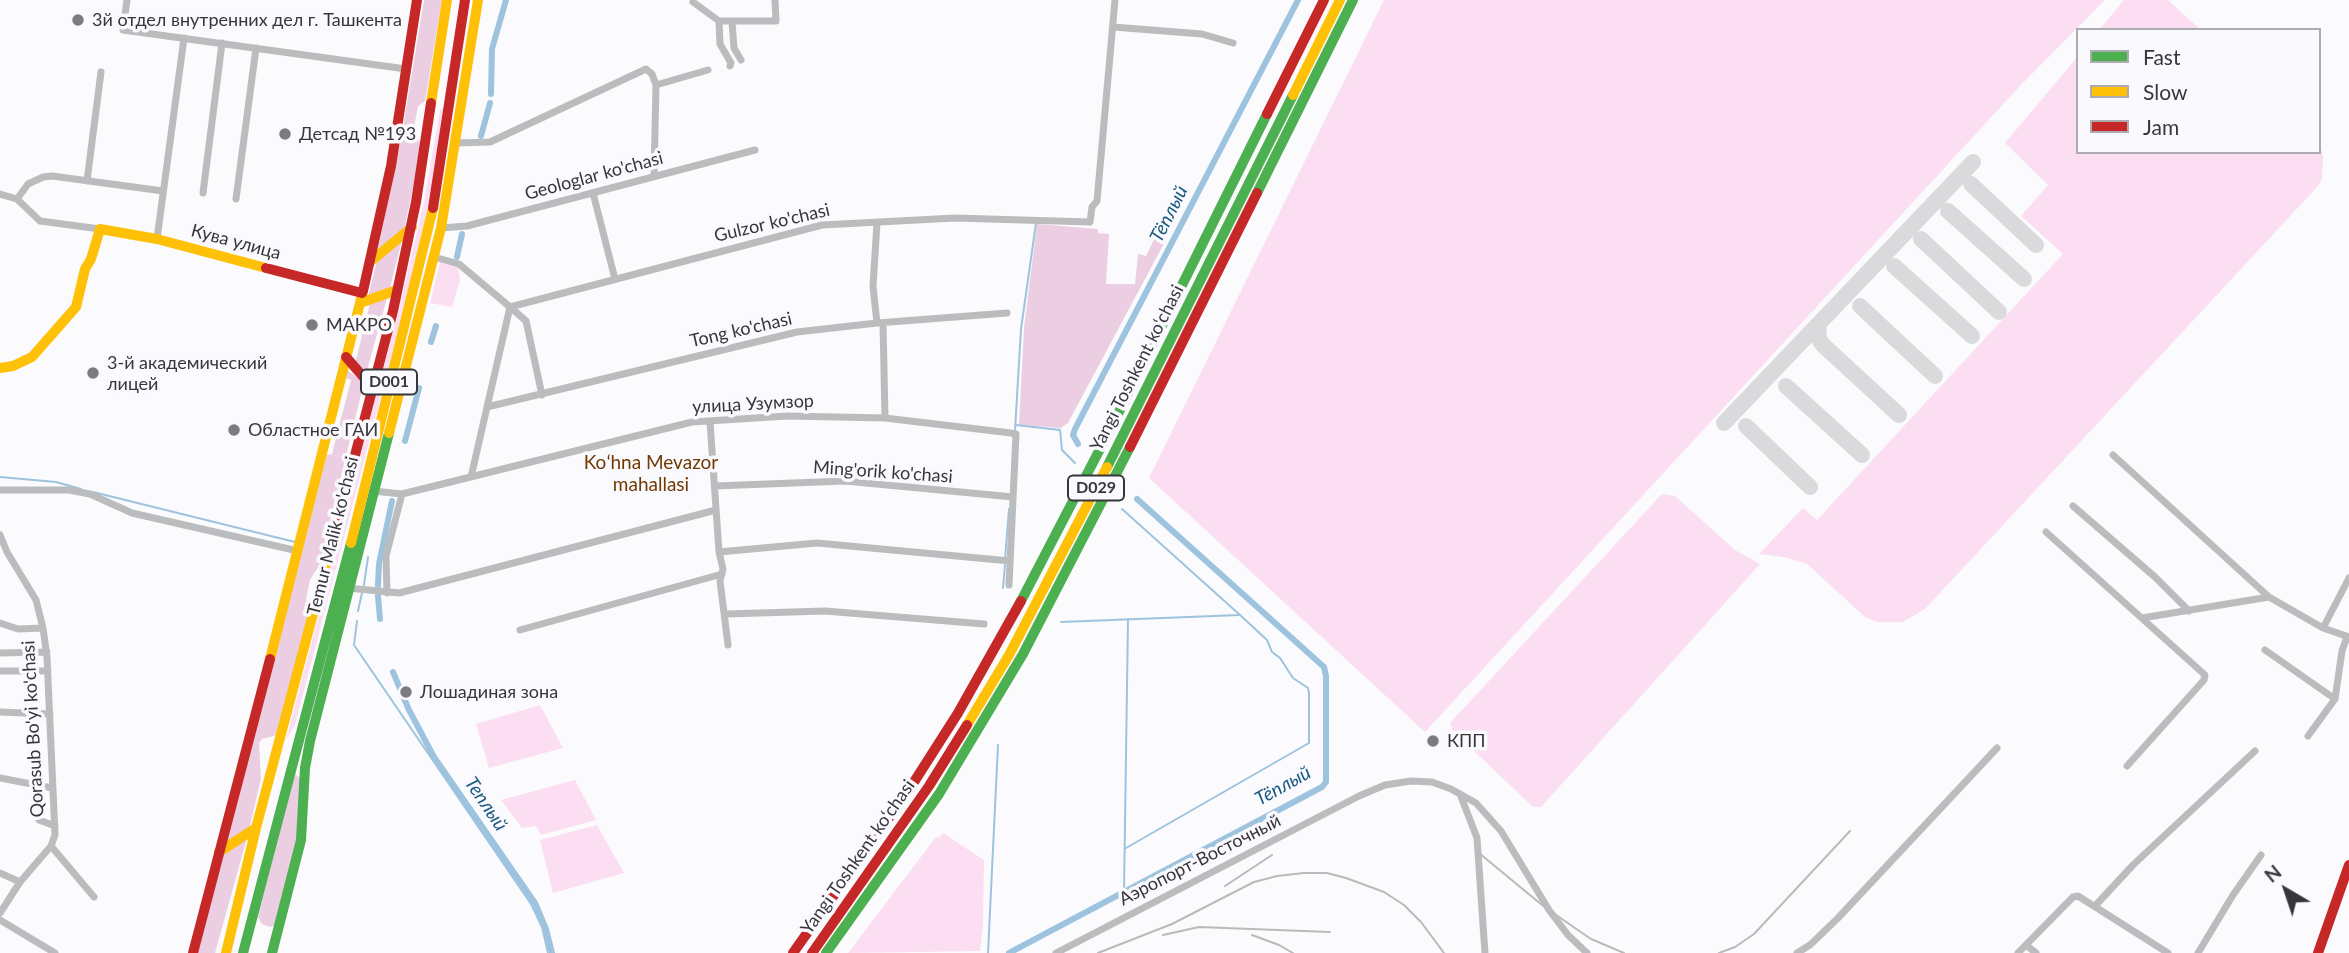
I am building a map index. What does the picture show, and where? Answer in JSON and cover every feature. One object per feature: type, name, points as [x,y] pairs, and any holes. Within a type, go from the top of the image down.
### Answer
[{"type":"main road","points":[[193,953],[370,262],[391,166],[417,0]]},
{"type":"main road","name":"Temur Malik ko'chasi","points":[[226,953],[256,828],[373,388],[412,227],[447,0]]},
{"type":"main road","name":"Temur Malik ko'chasi","points":[[243,953],[346,561],[433,207],[465,0]]},
{"type":"main road","points":[[272,953],[301,840],[306,761],[441,228],[478,0]]},
{"type":"main road","points":[[793,953],[914,782],[1000,642],[1113,424],[1324,0]]},
{"type":"main road","name":"Yangi Toshkent ko‘chasi","points":[[812,953],[929,786],[1026,625],[1340,0]]},
{"type":"main road","name":"Yangi Toshkent ko‘chasi","points":[[826,953],[939,794],[1023,654],[1353,0]]},
{"type":"main road","points":[[433,96],[451,99]]},
{"type":"main road","points":[[370,262],[412,227]]},
{"type":"main road","points":[[0,368],[13,366],[32,357],[76,307],[85,269],[91,259],[100,229]]},
{"type":"main road","name":"Кува улица","points":[[100,229],[158,239],[361,298]]},
{"type":"main road","points":[[361,298],[397,290]]},
{"type":"main road","points":[[346,357],[373,388]]},
{"type":"main road","points":[[346,561],[352,572]]},
{"type":"main road","points":[[315,677],[328,667]]},
{"type":"main road","points":[[274,759],[285,754],[293,761]]},
{"type":"main road","points":[[219,852],[256,828]]},
{"type":"main road","points":[[2318,953],[2345,885],[2349,864]]},
{"type":"street","points":[[127,0],[122,30],[406,69]]},
{"type":"street","points":[[693,2],[719,21],[776,21],[775,0]]},
{"type":"street","points":[[1115,0],[1113,27],[1202,34],[1233,43]]},
{"type":"street","points":[[719,21],[720,44],[731,63],[730,66]]},
{"type":"street","points":[[732,22],[734,48],[741,60]]},
{"type":"street","name":"Gulzor ko'chasi","points":[[510,307],[806,228],[840,223],[955,218],[1090,222],[1091,207],[1097,201],[1113,27]]},
{"type":"street","points":[[158,239],[184,38]]},
{"type":"street","points":[[203,193],[222,43]]},
{"type":"street","points":[[236,199],[256,48]]},
{"type":"street","points":[[456,143],[490,142],[646,69],[652,74],[656,85],[654,176]]},
{"type":"street","points":[[656,85],[708,70]]},
{"type":"street","points":[[87,181],[102,72]]},
{"type":"street","name":"Geologlar ko'chasi","points":[[441,228],[467,226],[755,150]]},
{"type":"street","points":[[17,199],[28,184],[43,177],[163,191]]},
{"type":"street","points":[[593,193],[615,279]]},
{"type":"street","points":[[0,194],[17,199],[40,221],[100,229]]},
{"type":"street","points":[[877,223],[873,286],[880,323],[885,418]]},
{"type":"street","points":[[434,257],[459,264],[526,321],[542,395]]},
{"type":"street","points":[[471,477],[510,307]]},
{"type":"street","name":"Tong ko'chasi","points":[[487,407],[797,332],[1007,313]]},
{"type":"street","name":"улица Узумзор","points":[[373,491],[402,494],[692,422],[787,416],[885,418],[1014,434],[1010,497]]},
{"type":"street","points":[[710,422],[719,552],[723,569],[720,581],[728,645]]},
{"type":"street","points":[[2113,455],[2269,597],[2323,628],[2348,637],[2342,651],[2335,699],[2308,737]]},
{"type":"street","name":"Ming'orik ko'chasi","points":[[715,486],[845,481],[1010,497]]},
{"type":"street","points":[[0,489],[69,490],[90,494],[132,513],[298,551]]},
{"type":"street","points":[[387,593],[386,556],[402,494]]},
{"type":"street","points":[[1009,585],[1006,561],[1010,497]]},
{"type":"street","points":[[2073,506],[2155,577],[2189,611]]},
{"type":"street","points":[[348,588],[387,593],[406,592],[716,510]]},
{"type":"street","points":[[2046,532],[2205,675],[2204,680],[2127,766]]},
{"type":"street","name":"Qorasub Bo'yi ko'chasi","points":[[0,535],[7,552],[36,600],[47,652],[55,835],[51,846]]},
{"type":"street","points":[[719,552],[817,543],[1006,561]]},
{"type":"street","points":[[520,630],[722,574]]},
{"type":"street","points":[[2323,628],[2349,578]]},
{"type":"street","points":[[2142,618],[2269,597]]},
{"type":"street","points":[[726,614],[825,611],[984,624]]},
{"type":"street","points":[[0,623],[18,629],[43,628]]},
{"type":"street","points":[[2265,650],[2335,699]]},
{"type":"street","points":[[0,653],[47,652]]},
{"type":"street","points":[[0,671],[48,671]]},
{"type":"street","points":[[0,712],[50,714]]},
{"type":"street","points":[[1797,953],[1810,945],[1838,918],[1997,748]]},
{"type":"street","points":[[2095,906],[2133,866],[2255,751]]},
{"type":"street","points":[[0,778],[52,788]]},
{"type":"street","name":"Аэропорт-Восточный","points":[[1056,953],[1359,796],[1385,785],[1411,781],[1432,782],[1476,803],[1501,831],[1549,910],[1568,935],[1587,953]]},
{"type":"street","points":[[1460,794],[1478,838],[1485,953]]},
{"type":"street","points":[[39,820],[54,826]]},
{"type":"street","points":[[0,913],[20,882],[51,846],[94,897]]},
{"type":"street","points":[[2198,953],[2232,895],[2261,855]]},
{"type":"street","points":[[0,873],[20,882]]},
{"type":"street","points":[[2018,953],[2073,897],[2078,896],[2168,953]]},
{"type":"street","points":[[0,920],[55,953]]},
{"type":"street","points":[[2026,945],[2036,953]]},
{"type":"shaded area","points":[[424,0],[442,0],[425,101],[418,106],[413,133],[422,145],[404,230],[378,250],[402,133]]},
{"type":"shaded area","points":[[1384,0],[2105,0],[2018,88],[1425,732],[1149,478]]},
{"type":"shaded area","points":[[2124,0],[2168,0],[2199,28],[2101,28]]},
{"type":"shaded area","points":[[2076,58],[2076,154],[2321,154],[2321,148],[2322,178],[2319,185],[1925,609],[1903,622],[1877,622],[1865,617],[1807,564],[1784,557],[1759,554],[1803,508],[1817,520],[2063,254],[2021,216],[2048,185],[2005,143]]},
{"type":"shaded area","points":[[443,109],[429,202],[403,312],[295,725],[286,740],[399,309],[424,202],[440,110]]},
{"type":"shaded area","points":[[1164,219],[1176,221],[1068,423],[1061,428],[1019,425],[1024,328],[1037,224],[1098,229],[1098,233],[1109,234],[1106,284],[1135,284],[1138,254],[1146,256]]},
{"type":"shaded area","points":[[402,240],[390,288],[368,297],[377,260]]},
{"type":"shaded area","points":[[440,262],[458,267],[460,280],[452,307],[430,303]]},
{"type":"shaded area","points":[[387,298],[366,374],[355,364],[370,303]]},
{"type":"shaded area","points":[[347,370],[364,382],[320,564],[310,580],[306,599],[310,607],[277,735],[262,739],[259,743],[261,778],[250,826],[227,844],[326,455],[332,454],[351,380],[345,378]]},
{"type":"shaded area","points":[[1662,494],[1675,496],[1735,550],[1760,564],[1541,807],[1533,807],[1453,731],[1450,723]]},
{"type":"shaded area","points":[[540,705],[563,748],[489,768],[476,724]]},
{"type":"shaded area","points":[[294,774],[301,778],[299,828],[275,925],[270,927],[262,924],[258,917]]},
{"type":"shaded area","points":[[575,780],[596,820],[541,835],[536,826],[522,828],[501,800]]},
{"type":"shaded area","points":[[597,825],[624,873],[553,893],[540,840]]},
{"type":"shaded area","points":[[943,833],[984,860],[980,951],[848,953],[936,837],[939,838]]},
{"type":"shaded area","points":[[247,838],[215,953],[198,953],[223,852]]},
{"type":"waterway","name":"Теплый","points":[[491,94],[492,49],[506,0]]},
{"type":"waterway","name":"Тёплый","points":[[1078,444],[1073,435],[1075,429],[1298,0]]},
{"type":"waterway","name":"Теплый","points":[[481,136],[490,103]]},
{"type":"waterway","points":[[1015,430],[1021,329],[1036,223]]},
{"type":"waterway","name":"Теплый","points":[[457,257],[462,234]]},
{"type":"waterway","name":"Теплый","points":[[431,342],[436,326]]},
{"type":"waterway","name":"Теплый","points":[[405,441],[419,388]]},
{"type":"waterway","points":[[1016,425],[1060,430],[1062,450],[1075,463]]},
{"type":"waterway","points":[[0,477],[56,482],[81,489]]},
{"type":"waterway","points":[[93,492],[295,542]]},
{"type":"waterway","name":"Тёплый","points":[[1009,953],[1322,787],[1326,782],[1324,667],[1137,499]]},
{"type":"waterway","name":"Теплый","points":[[378,586],[379,564],[392,501]]},
{"type":"waterway","points":[[1005,559],[1009,509]]},
{"type":"waterway","points":[[1122,509],[1267,640],[1272,652],[1280,658],[1293,678],[1308,688],[1309,693],[1309,743],[1126,848]]},
{"type":"waterway","points":[[364,585],[368,557]]},
{"type":"waterway","points":[[1003,588],[1005,565]]},
{"type":"waterway","points":[[358,611],[362,593]]},
{"type":"waterway","name":"Теплый","points":[[378,596],[380,619]]},
{"type":"waterway","points":[[1061,622],[1239,615]]},
{"type":"waterway","points":[[1124,891],[1128,619]]},
{"type":"waterway","name":"Теплый","points":[[357,621],[354,645],[531,904],[542,927],[548,953]]},
{"type":"waterway","name":"Теплый","points":[[393,672],[434,757],[535,903],[552,953]]},
{"type":"waterway","points":[[988,953],[998,745]]},
{"type":"taxiway","points":[[1724,423],[1973,162]]},
{"type":"taxiway","points":[[1971,184],[2036,245]]},
{"type":"taxiway","points":[[1948,211],[2024,279]]},
{"type":"taxiway","points":[[1921,239],[1999,312]]},
{"type":"taxiway","points":[[1894,266],[1972,336]]},
{"type":"taxiway","points":[[1860,306],[1935,376]]},
{"type":"taxiway","points":[[1818,324],[1819,339],[1823,345],[1899,415]]},
{"type":"taxiway","points":[[1786,386],[1862,455]]},
{"type":"taxiway","points":[[1746,426],[1810,487]]},
{"type":"railway","points":[[1719,953],[1735,947],[1754,934],[1850,831]]},
{"type":"railway","points":[[1479,853],[1572,926],[1591,939],[1624,953]]},
{"type":"railway","points":[[1225,886],[1272,855]]},
{"type":"railway","points":[[1098,953],[1172,924],[1254,882],[1304,873],[1327,873],[1384,892],[1404,905],[1421,922],[1444,953]]},
{"type":"railway","points":[[1163,935],[1199,927],[1330,932]]},
{"type":"railway","points":[[1252,935],[1293,953]]},
{"type":"traffic: fast","points":[[1257,193],[1353,0]]},
{"type":"traffic: fast","points":[[1107,467],[1293,95]]},
{"type":"traffic: fast","points":[[1021,601],[1113,424],[1267,114]]},
{"type":"traffic: fast","points":[[272,953],[301,840],[305,768],[310,741],[389,433]]},
{"type":"traffic: fast","points":[[826,953],[939,794],[1023,654],[1130,447]]},
{"type":"traffic: fast","points":[[243,953],[351,543]]},
{"type":"traffic: slow","points":[[431,103],[447,0]]},
{"type":"traffic: slow","points":[[389,433],[441,228],[478,0]]},
{"type":"traffic: slow","points":[[1293,95],[1340,0]]},
{"type":"traffic: slow","points":[[351,543],[433,208]]},
{"type":"traffic: slow","points":[[370,262],[412,227]]},
{"type":"traffic: slow","points":[[0,368],[13,366],[32,357],[76,307],[85,269],[91,259],[100,229],[157,239],[266,268]]},
{"type":"traffic: slow","points":[[360,303],[397,290]]},
{"type":"traffic: slow","points":[[270,659],[363,291]]},
{"type":"traffic: slow","points":[[967,725],[1009,655],[1107,467]]},
{"type":"traffic: slow","points":[[226,953],[256,828],[339,516]]},
{"type":"traffic: slow","points":[[219,852],[256,828]]},
{"type":"traffic: jam","points":[[363,291],[391,166],[417,0]]},
{"type":"traffic: jam","points":[[433,208],[465,0]]},
{"type":"traffic: jam","points":[[1267,114],[1324,0]]},
{"type":"traffic: jam","points":[[339,516],[393,311],[416,202],[431,103]]},
{"type":"traffic: jam","points":[[1130,447],[1257,193]]},
{"type":"traffic: jam","points":[[266,268],[362,293]]},
{"type":"traffic: jam","points":[[346,357],[373,388]]},
{"type":"traffic: jam","points":[[793,953],[914,782],[958,713],[1021,601]]},
{"type":"traffic: jam","points":[[193,953],[270,659]]},
{"type":"traffic: jam","points":[[812,953],[929,786],[967,725]]},
{"type":"traffic: jam","points":[[2318,953],[2349,865]]},
{"type":"place","name":"3й отдел внутренних дел г. Ташкента","points":[[78,20]]},
{"type":"place","name":"Детсад №193","points":[[285,134]]},
{"type":"place","name":"МАКРО","points":[[312,325]]},
{"type":"place","name":"3-й академический лицей","points":[[93,373]]},
{"type":"place","name":"Областное ГАИ","points":[[234,430]]},
{"type":"place","name":"Лошадиная зона","points":[[406,692]]},
{"type":"place","name":"КПП","points":[[1433,741]]},
{"type":"district","name":"Koʻhna Mevazor mahallasi","points":[[651,474]]}]
